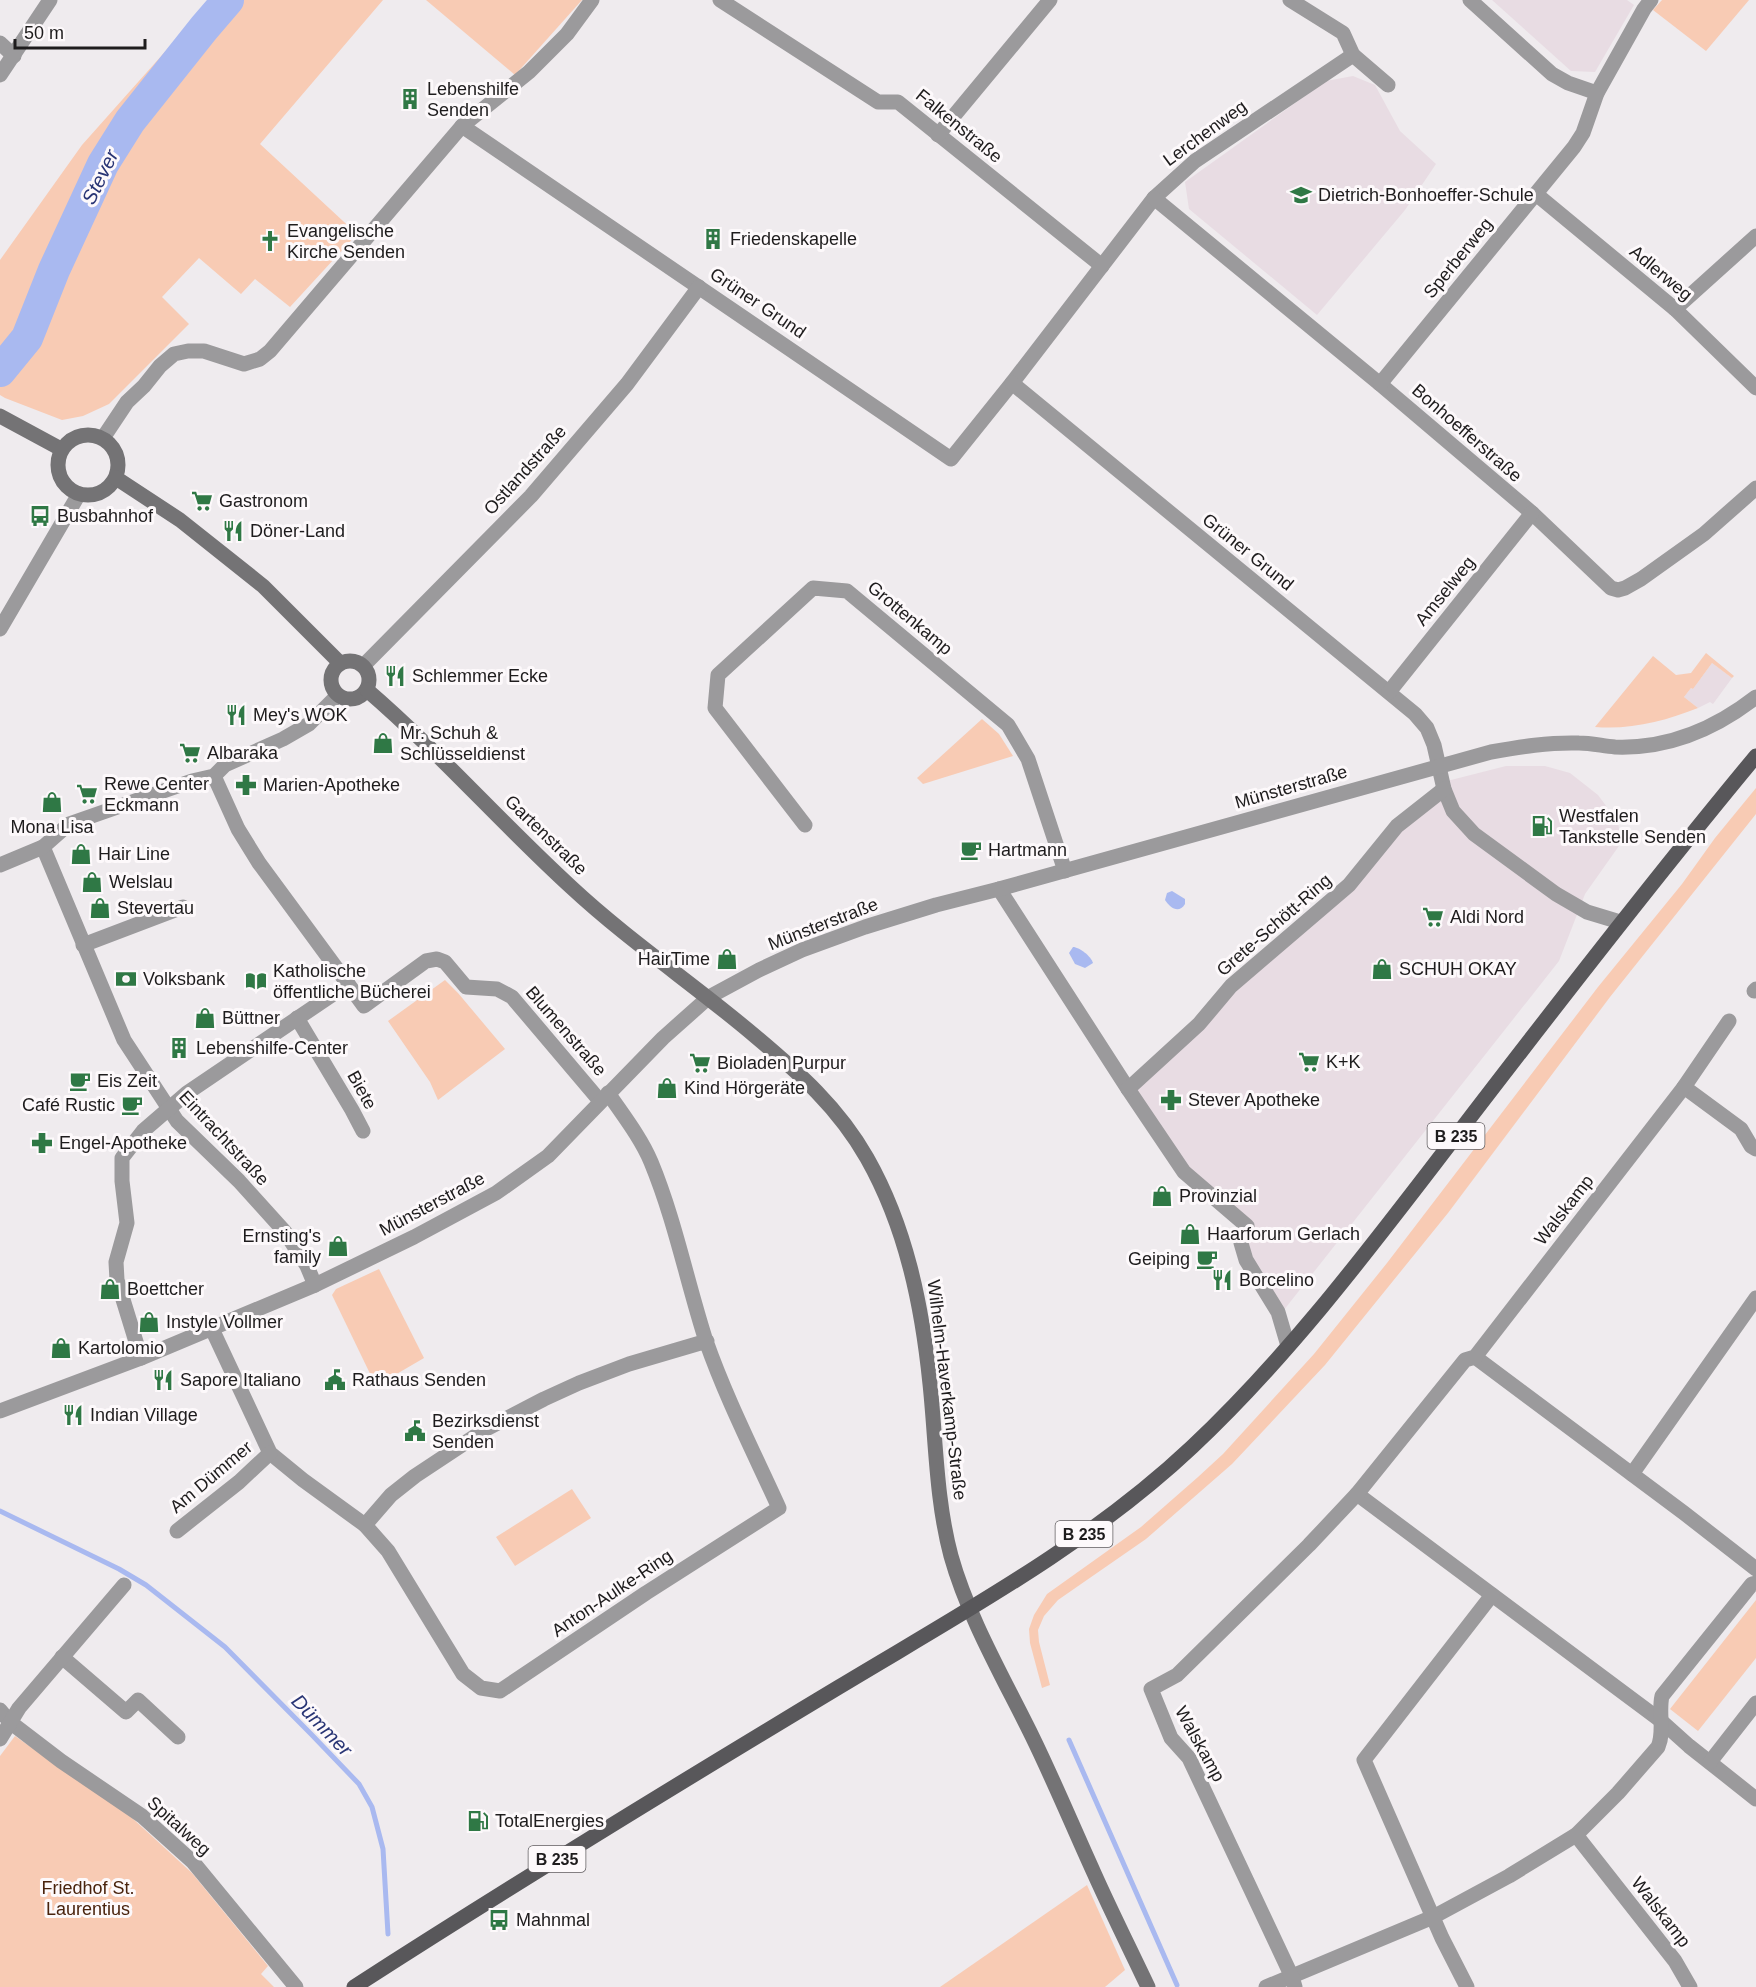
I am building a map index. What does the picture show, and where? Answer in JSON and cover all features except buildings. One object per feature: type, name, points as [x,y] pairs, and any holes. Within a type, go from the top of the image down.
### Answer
[{"type":"main road","name":"B 235","points":[[354,1987],[503,1892],[1071,1543],[1137,1495],[1199,1441],[1239,1401],[1331,1297],[1620,922],[1756,756]]},
{"type":"street","points":[[0,75],[50,0]]},
{"type":"street","points":[[103,438],[127,402],[174,354],[204,351],[244,364],[260,359],[270,351],[462,126],[529,72],[567,34],[592,0]]},
{"type":"street","name":"Falkenstraße","points":[[720,0],[878,102],[898,102],[1102,266]]},
{"type":"street","points":[[939,135],[1050,0]]},
{"type":"street","points":[[1290,0],[1343,33],[1353,55],[1388,85]]},
{"type":"street","points":[[1470,0],[1552,74],[1568,83],[1597,93]]},
{"type":"street","name":"Sperberweg","points":[[1380,384],[1574,147],[1597,93],[1651,0]]},
{"type":"street","points":[[0,43],[14,56]]},
{"type":"street","name":"Lerchenweg","points":[[1102,266],[1154,198],[1195,161],[1353,55]]},
{"type":"street","name":"Grüner Grund","points":[[462,126],[951,459],[1102,266]]},
{"type":"street","name":"Adlerweg","points":[[1536,194],[1675,309],[1756,388]]},
{"type":"street","name":"Bonhoefferstraße","points":[[1154,198],[1532,513],[1611,588],[1618,590],[1626,588],[1641,579],[1704,534],[1756,488]]},
{"type":"street","points":[[1675,309],[1756,236]]},
{"type":"street","name":"Ostlandstraße","points":[[363,666],[531,496],[627,384],[699,287]]},
{"type":"street","name":"Grüner Grund","points":[[1012,383],[1415,714],[1427,728],[1440,766]]},
{"type":"street","points":[[1,417],[61,449]]},
{"type":"street","points":[[93,434],[103,438],[112,446],[117,456],[119,467],[116,478],[100,493],[79,494],[66,486],[60,478],[57,470],[61,449],[70,440],[81,435],[93,434]]},
{"type":"street","points":[[116,478],[180,520],[263,586],[340,663]]},
{"type":"street","points":[[0,629],[79,494]]},
{"type":"street","name":"Amselweg","points":[[1389,692],[1532,513]]},
{"type":"street","name":"Grottenkamp","points":[[805,825],[715,708],[718,675],[813,588],[847,591],[1008,725],[1028,759],[1065,871]]},
{"type":"street","points":[[352,661],[363,666],[369,678],[367,690],[357,698],[350,699],[338,695],[331,683],[334,669],[340,663],[352,661]]},
{"type":"street","name":"Gartenstraße","points":[[367,690],[402,721],[572,888],[635,941],[709,997]]},
{"type":"street","points":[[0,865],[43,847],[69,824],[192,781],[214,776],[225,765],[283,739],[309,724],[338,695]]},
{"type":"street","name":"Münsterstraße","points":[[0,1411],[141,1358],[315,1285],[414,1237],[496,1193],[548,1156],[663,1038],[709,997],[802,950],[936,905],[1491,752],[1549,743],[1581,743],[1615,747],[1649,746],[1683,738],[1739,711],[1756,697]]},
{"type":"street","points":[[1440,766],[1444,789],[1453,811],[1474,834],[1556,894],[1587,912],[1620,922]]},
{"type":"street","points":[[141,1358],[117,1280],[116,1262],[128,1224],[122,1180],[123,1158],[143,1131],[187,1092],[348,984],[259,863],[238,829],[214,776]]},
{"type":"street","name":"Grete-Schött-Ring","points":[[1128,1089],[1199,1024],[1231,986],[1349,885],[1397,826],[1444,789]]},
{"type":"street","name":"Eintrachtstraße","points":[[43,847],[124,1040],[179,1125],[239,1181],[285,1232],[307,1266],[315,1285]]},
{"type":"street","points":[[999,889],[1184,1172],[1247,1226],[1241,1243],[1245,1260],[1278,1312],[1288,1346]]},
{"type":"street","points":[[83,945],[183,907]]},
{"type":"street","name":"Blumenstraße","points":[[348,984],[364,1006],[426,961],[437,959],[445,962],[466,987],[498,989],[512,997],[604,1097]]},
{"type":"street","name":"Wilhelm-Haverkamp-Straße","points":[[709,997],[818,1092],[856,1141],[891,1207],[912,1272],[920,1314],[930,1385],[935,1452],[951,1554],[970,1607],[1148,1987]]},
{"type":"street","name":"Biete","points":[[297,1018],[363,1131]]},
{"type":"street","name":"Walskamp","points":[[1293,1982],[1189,1758],[1172,1738],[1151,1689],[1177,1675],[1309,1545],[1357,1494],[1465,1360],[1475,1357],[1684,1087],[1729,1021]]},
{"type":"street","points":[[1684,1087],[1741,1129],[1751,1146],[1756,1149]]},
{"type":"street","name":"Anton-Aulke-Ring","points":[[212,1329],[270,1453],[365,1525],[388,1551],[463,1674],[481,1688],[500,1691],[646,1593],[779,1508],[706,1341],[676,1233],[651,1162],[604,1097]]},
{"type":"street","points":[[1632,1474],[1756,1298]]},
{"type":"street","points":[[365,1525],[392,1495],[415,1476],[486,1429],[579,1383],[629,1364],[706,1341]]},
{"type":"street","points":[[1475,1357],[1756,1569]]},
{"type":"street","name":"Am Dümmer","points":[[177,1531],[239,1482],[270,1453]]},
{"type":"street","points":[[1357,1494],[1660,1720],[1756,1799]]},
{"type":"street","points":[[1266,1987],[1293,1982],[1433,1917],[1509,1876],[1576,1835],[1618,1793],[1658,1747],[1662,1738],[1660,1720],[1662,1696],[1752,1584],[1756,1583]]},
{"type":"street","points":[[0,1739],[5,1716],[19,1708],[124,1585]]},
{"type":"street","points":[[1467,1987],[1433,1917],[1364,1760],[1492,1595]]},
{"type":"street","points":[[62,1658],[126,1712],[138,1700],[178,1737]]},
{"type":"street","points":[[1710,1762],[1756,1703]]},
{"type":"street","name":"Spitalweg","points":[[5,1716],[61,1761],[142,1816],[193,1862],[296,1987]]},
{"type":"street","name":"Walskamp","points":[[1576,1835],[1675,1961],[1690,1987]]},
{"type":"shaded area","points":[[1492,0],[1627,0],[1634,5],[1595,72],[1571,71]]},
{"type":"shaded area","name":"Dietrich-Bonhoeffer-Schule","points":[[1353,76],[1375,85],[1400,131],[1436,164],[1405,210],[1317,315],[1189,209],[1185,182],[1326,81]]},
{"type":"shaded area","points":[[1712,663],[1732,678],[1713,704],[1710,702],[1698,708],[1684,697],[1691,688],[1693,689]]},
{"type":"shaded area","points":[[1506,766],[1545,766],[1570,773],[1598,795],[1618,822],[1621,843],[1585,894],[1559,961],[1276,1320],[1250,1274],[1247,1225],[1186,1169],[1133,1092],[1233,989],[1447,781]]},
{"type":"green space","points":[[211,0],[383,0],[260,144],[357,234],[290,307],[255,279],[241,294],[199,258],[162,297],[189,324],[109,404],[83,416],[62,420],[5,398],[0,395],[0,260],[82,145]]},
{"type":"green space","points":[[426,0],[582,0],[515,75]]},
{"type":"green space","points":[[1662,0],[1749,0],[1706,51],[1653,10]]},
{"type":"green space","points":[[1706,653],[1734,676],[1732,678],[1712,663],[1693,689],[1691,688],[1684,697],[1698,708],[1648,724],[1595,727],[1653,656],[1676,675],[1691,673]]},
{"type":"green space","points":[[982,719],[999,734],[1013,756],[923,784],[917,778]]},
{"type":"green space","points":[[1756,788],[1756,814],[1610,997],[1448,1213],[1325,1365],[1232,1464],[1146,1539],[1058,1600],[1044,1616],[1038,1630],[1039,1642],[1050,1685],[1042,1688],[1030,1643],[1029,1629],[1034,1615],[1047,1594],[1141,1527],[1198,1477],[1223,1454],[1314,1354],[1387,1263],[1598,987]]},
{"type":"green space","points":[[445,980],[505,1049],[438,1100],[430,1082],[388,1021]]},
{"type":"green space","points":[[379,1269],[424,1358],[376,1386],[332,1295],[336,1289]]},
{"type":"green space","points":[[572,1489],[591,1518],[515,1566],[496,1537]]},
{"type":"green space","points":[[1756,1600],[1756,1658],[1698,1731],[1670,1709]]},
{"type":"green space","name":"Friedhof St. Laurentius","points":[[15,1736],[131,1817],[192,1873],[268,1966],[261,1974],[274,1987],[0,1987],[0,1756]]},
{"type":"green space","points":[[1087,1885],[1125,1970],[1105,1987],[940,1987]]},
{"type":"water","points":[[1172,891],[1185,899],[1185,904],[1180,909],[1172,907],[1165,900],[1167,893]]},
{"type":"water","points":[[1073,947],[1085,952],[1093,963],[1085,968],[1075,964],[1069,953]]},
{"type":"waterway","name":"Stever","points":[[0,371],[27,338],[54,270],[103,164],[130,121],[228,0]]},
{"type":"waterway","name":"Dümmer","points":[[0,1511],[119,1569],[146,1585],[225,1647],[359,1784],[372,1807],[383,1849],[388,1934]]},
{"type":"waterway","points":[[1069,1740],[1177,1985]]},
{"type":"place","name":"Lebenshilfe Senden","points":[[410,99]]},
{"type":"place","name":"Dietrich-Bonhoeffer-Schule","points":[[1301,195]]},
{"type":"place","name":"Friedenskapelle","points":[[713,239]]},
{"type":"place","name":"Evangelische Kirche Senden","points":[[270,241]]},
{"type":"place","name":"Gastronom","points":[[202,501]]},
{"type":"place","name":"Busbahnhof","points":[[40,516]]},
{"type":"place","name":"Döner-Land","points":[[233,531]]},
{"type":"place","name":"Schlemmer Ecke","points":[[395,676]]},
{"type":"place","name":"Mey's WOK","points":[[236,715]]},
{"type":"place","name":"Mr. Schuh & Schlüsseldienst","points":[[383,743]]},
{"type":"place","name":"Albaraka","points":[[190,753]]},
{"type":"place","name":"Marien-Apotheke","points":[[246,785]]},
{"type":"place","name":"Rewe Center Eckmann","points":[[87,794]]},
{"type":"place","name":"Mona Lisa","points":[[52,802]]},
{"type":"place","name":"Westfalen Tankstelle Senden","points":[[1542,826]]},
{"type":"place","name":"Hartmann","points":[[971,850]]},
{"type":"place","name":"Hair Line","points":[[81,854]]},
{"type":"place","name":"Welslau","points":[[92,882]]},
{"type":"place","name":"Stevertau","points":[[100,908]]},
{"type":"place","name":"Aldi Nord","points":[[1433,917]]},
{"type":"place","name":"HairTime","points":[[727,959]]},
{"type":"place","name":"SCHUH OKAY","points":[[1382,969]]},
{"type":"place","name":"Volksbank","points":[[126,979]]},
{"type":"place","name":"Katholische öffentliche Bücherei","points":[[256,981]]},
{"type":"place","name":"Büttner","points":[[205,1018]]},
{"type":"place","name":"Lebenshilfe-Center","points":[[179,1048]]},
{"type":"place","name":"K+K","points":[[1309,1062]]},
{"type":"place","name":"Bioladen Purpur","points":[[700,1063]]},
{"type":"place","name":"Eis Zeit","points":[[80,1081]]},
{"type":"place","name":"Kind Hörgeräte","points":[[667,1088]]},
{"type":"place","name":"Stever Apotheke","points":[[1171,1100]]},
{"type":"place","name":"Café Rustic","points":[[132,1105]]},
{"type":"place","name":"Engel-Apotheke","points":[[42,1143]]},
{"type":"place","name":"Provinzial","points":[[1162,1196]]},
{"type":"place","name":"Haarforum Gerlach","points":[[1190,1234]]},
{"type":"place","name":"Ernsting's family","points":[[338,1246]]},
{"type":"place","name":"Geiping","points":[[1207,1259]]},
{"type":"place","name":"Borcelino","points":[[1222,1280]]},
{"type":"place","name":"Boettcher","points":[[110,1289]]},
{"type":"place","name":"Instyle Vollmer","points":[[149,1322]]},
{"type":"place","name":"Kartolomio","points":[[61,1348]]},
{"type":"place","name":"Sapore Italiano","points":[[163,1380]]},
{"type":"place","name":"Rathaus Senden","points":[[335,1380]]},
{"type":"place","name":"Indian Village","points":[[73,1415]]},
{"type":"place","name":"Bezirksdienst Senden","points":[[415,1431]]},
{"type":"place","name":"TotalEnergies","points":[[478,1821]]},
{"type":"place","name":"Mahnmal","points":[[499,1920]]}]
